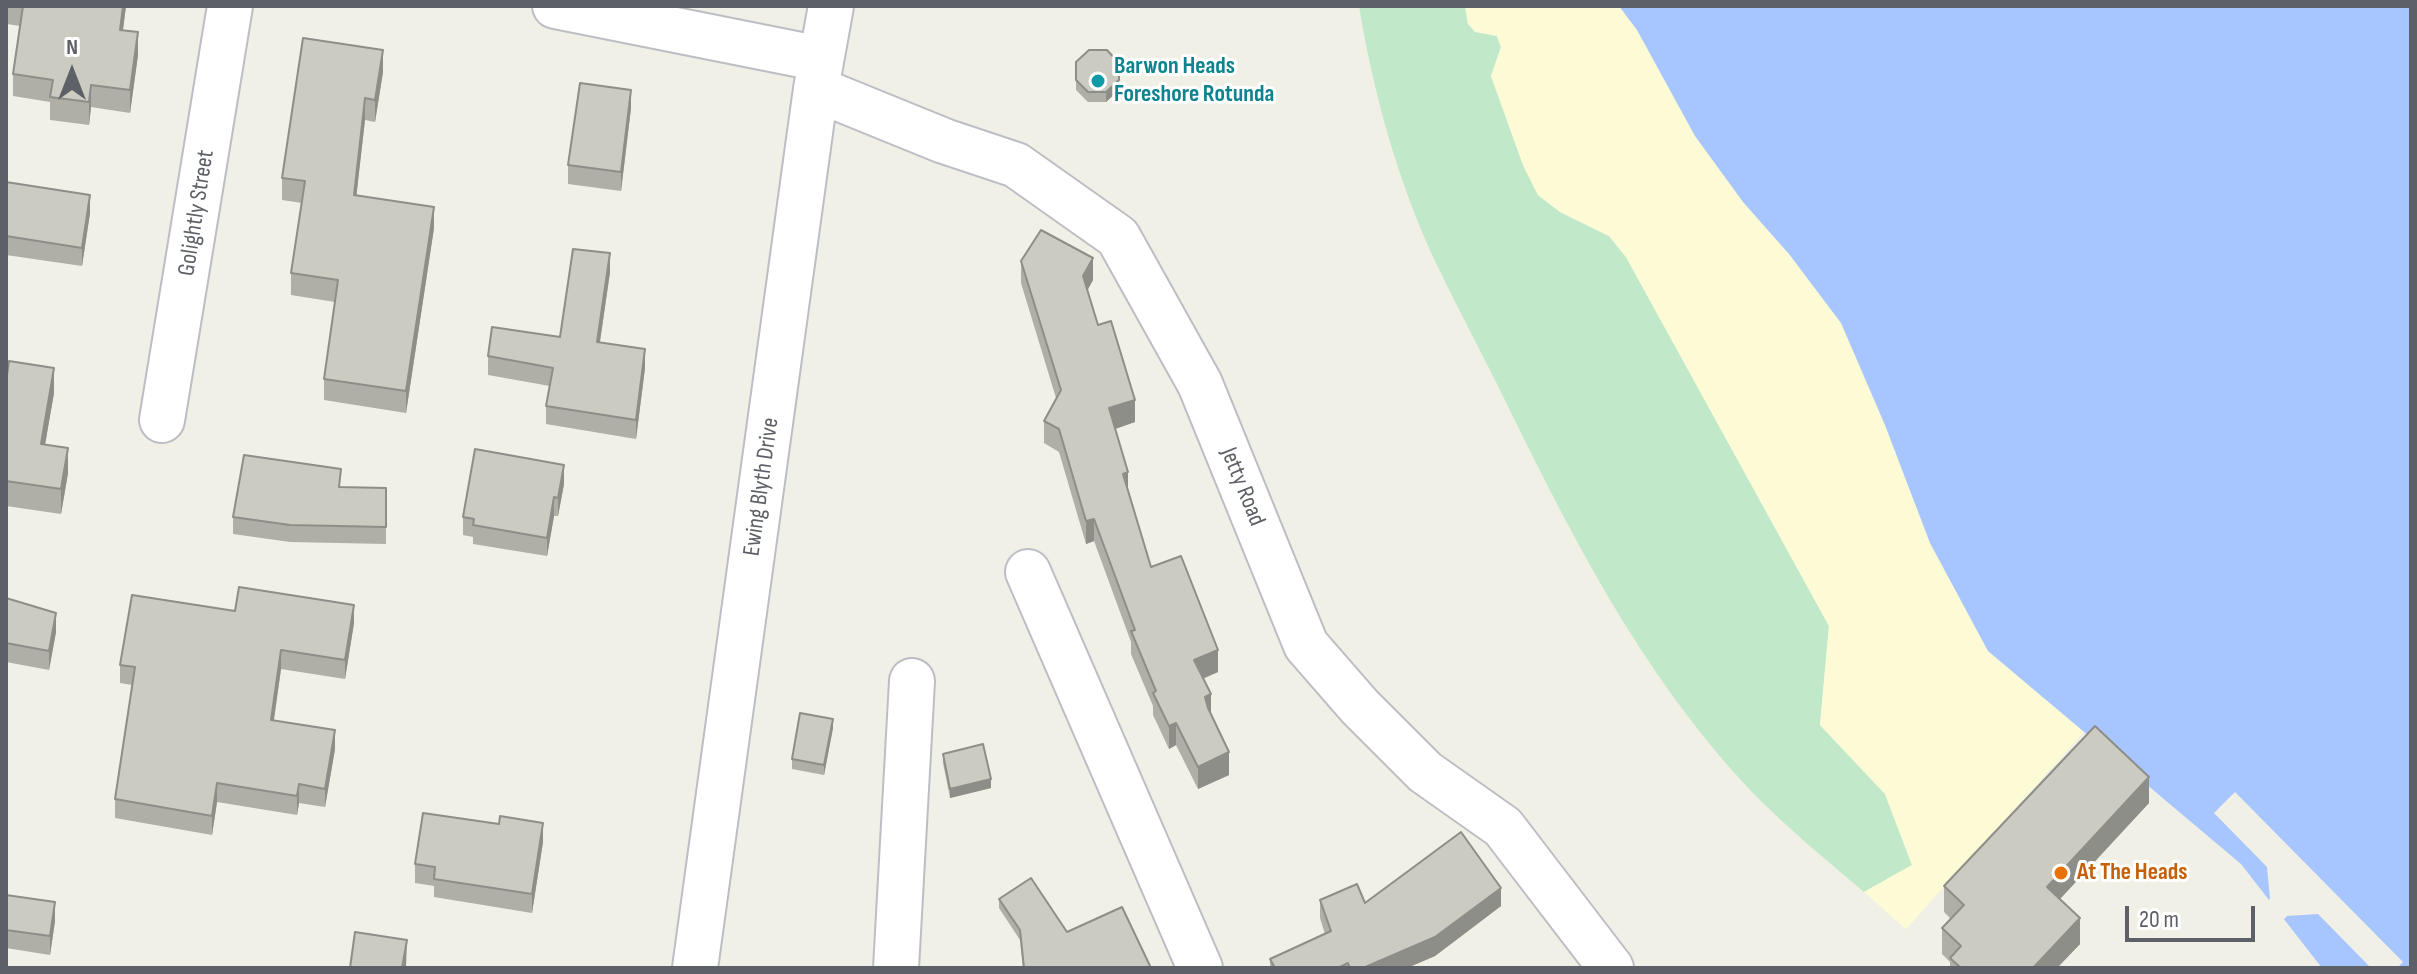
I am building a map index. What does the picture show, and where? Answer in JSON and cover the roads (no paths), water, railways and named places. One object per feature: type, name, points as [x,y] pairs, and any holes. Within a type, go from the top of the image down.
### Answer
[{"type":"street","name":"Golightly Street","points":[[162,420],[230,6]]},
{"type":"street","name":"Jetty Road","points":[[555,6],[819,74],[944,141],[1016,165],[1118,237],[1200,384],[1306,645],[1360,707],[1425,772],[1503,827],[1611,968]]},
{"type":"street","name":"Ewing Blyth Drive","points":[[695,968],[831,6]]},
{"type":"street","points":[[1028,572],[1200,968]]},
{"type":"street","points":[[896,968],[912,681]]},
{"type":"water","points":[[1619,6],[2411,6],[2411,968],[2322,968],[2241,864],[1988,651],[1930,543],[1885,425],[1841,323],[1789,254],[1743,202],[1695,136],[1637,30]]},
{"type":"place","name":"Barwon Heads Foreshore Rotunda","points":[[1098,81]]},
{"type":"place","name":"At The Heads","points":[[2061,873]]}]
